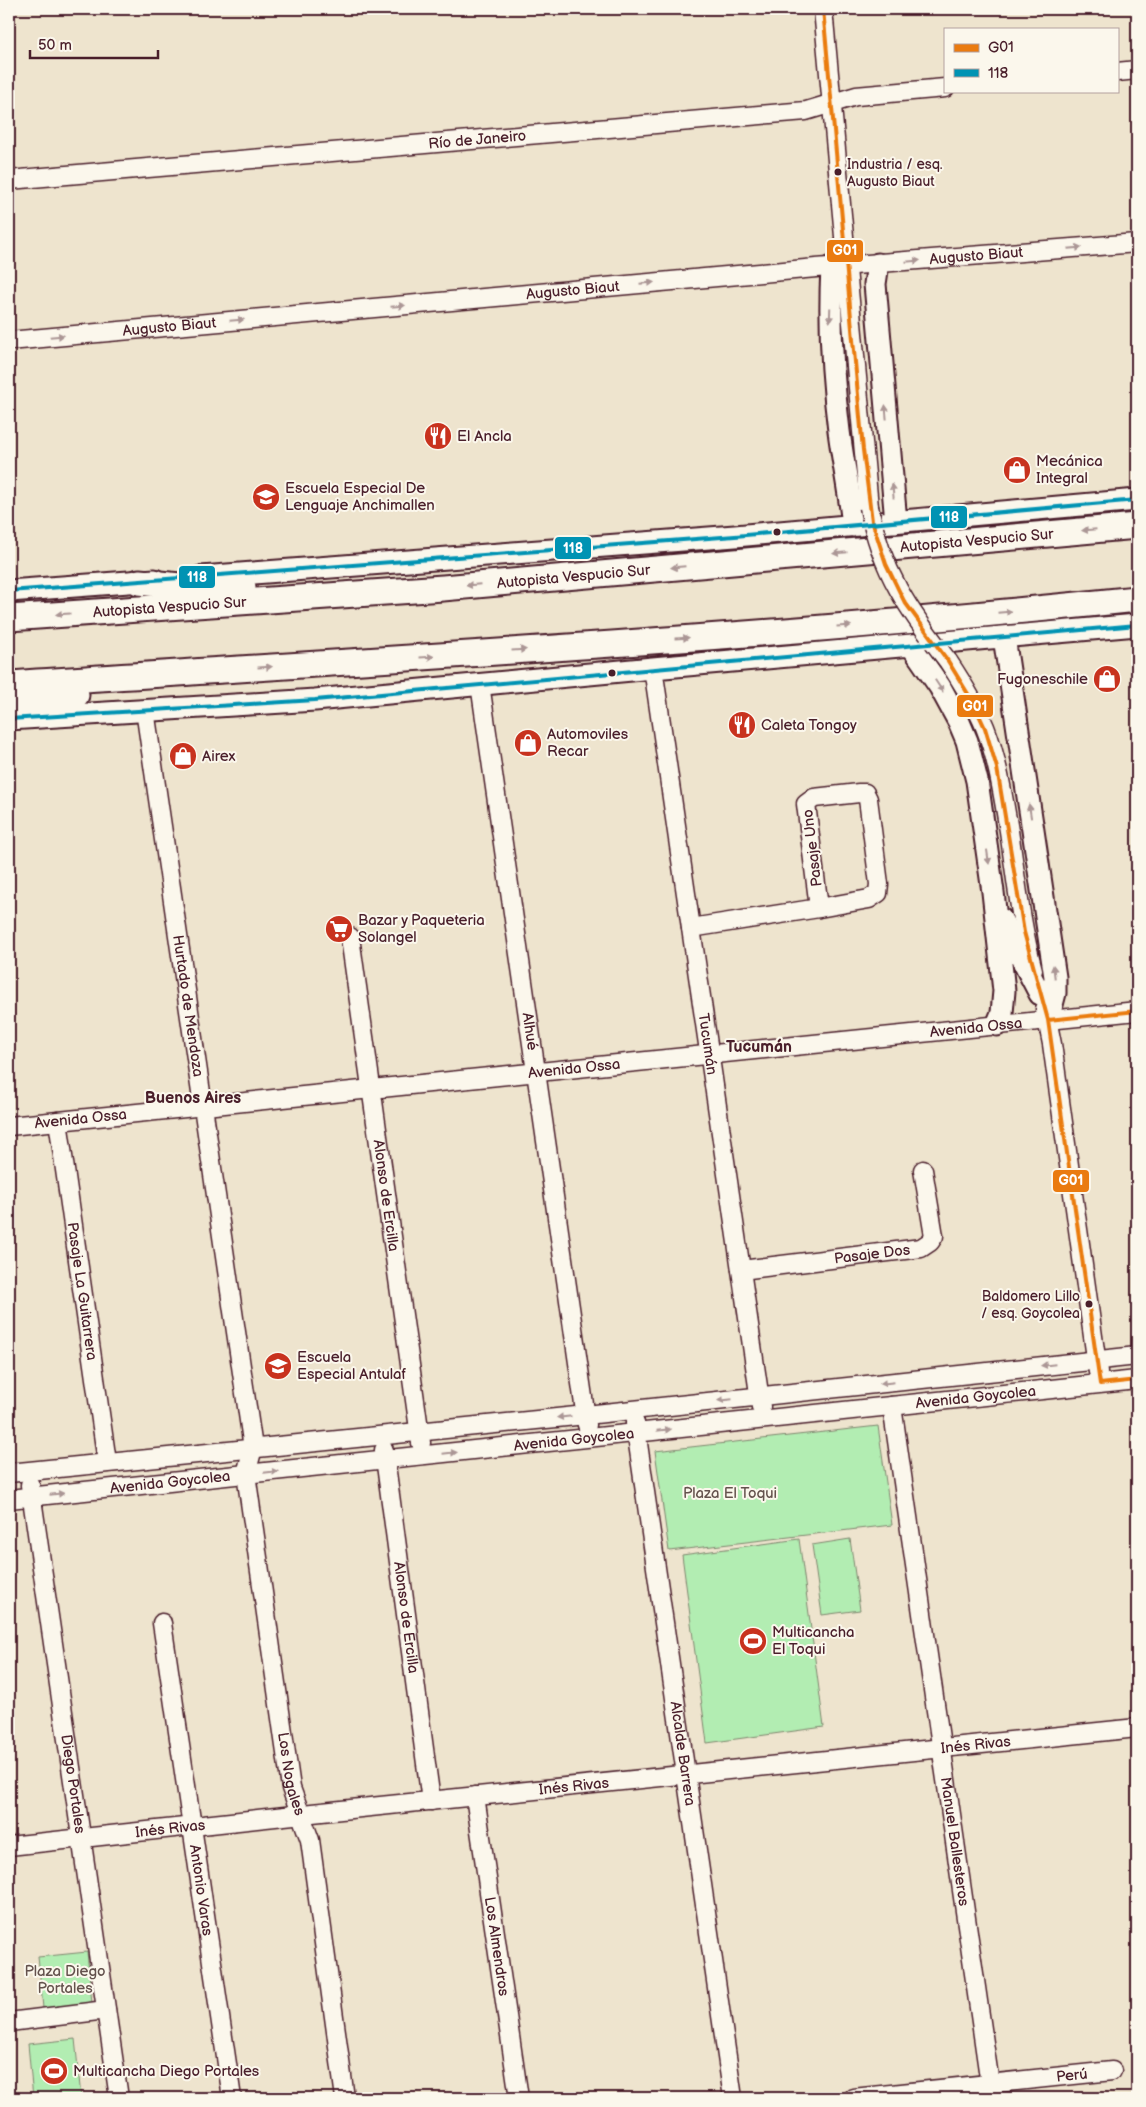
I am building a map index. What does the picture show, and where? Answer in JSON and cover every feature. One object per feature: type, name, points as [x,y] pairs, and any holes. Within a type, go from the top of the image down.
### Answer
[{"type":"highway","name":"Autopista Vespucio Sur","points":[[9,618],[443,588],[1137,526]]},
{"type":"highway","points":[[139,582],[217,587],[443,588]]},
{"type":"highway","points":[[9,684],[490,653],[870,624],[1137,599]]},
{"type":"highway","points":[[9,703],[90,693],[217,670]]},
{"type":"main road","points":[[878,264],[875,284],[896,522]]},
{"type":"main road","points":[[840,266],[830,323],[831,344],[838,428],[853,526]]},
{"type":"main road","points":[[9,590],[139,582],[853,526],[1137,500]]},
{"type":"main road","points":[[9,719],[316,700],[1137,625]]},
{"type":"main road","points":[[1004,637],[1055,977],[1055,993],[1048,1020]]},
{"type":"main road","points":[[911,646],[950,704],[967,741],[977,781],[993,892],[1004,991],[1002,1013],[997,1025]]},
{"type":"main road","points":[[993,892],[1002,921],[1040,994]]},
{"type":"street","points":[[823,9],[832,103],[840,266],[869,507],[879,547],[898,591],[911,613],[948,661],[973,702],[994,753],[1002,790],[1024,932],[1048,1020],[1100,1384]]},
{"type":"street","points":[[1118,72],[1137,70]]},
{"type":"street","name":"Río de Janeiro","points":[[9,180],[806,111],[856,96],[944,88]]},
{"type":"street","name":"Augusto Biaut","points":[[9,341],[840,266],[1137,243]]},
{"type":"street","name":"Tucumán","points":[[653,668],[762,1420]]},
{"type":"street","name":"Alhué","points":[[480,684],[589,1438]]},
{"type":"street","name":"Hurtado de Mendoza","points":[[145,710],[253,1448]]},
{"type":"street","name":"Pasaje Uno","points":[[691,928],[819,908],[869,899],[878,893],[879,884],[865,793],[814,798],[806,804],[819,908]]},
{"type":"street","name":"Alonso de Ercilla","points":[[350,937],[423,1456]]},
{"type":"street","name":"Avenida Ossa","points":[[9,1126],[1137,1011]]},
{"type":"street","name":"Pasaje La Guitarrera","points":[[58,1121],[107,1462]]},
{"type":"street","name":"Pasaje Dos","points":[[741,1270],[921,1248],[930,1242],[934,1236],[923,1170]]},
{"type":"street","name":"Avenida Goycolea","points":[[9,1473],[586,1415],[1137,1356]]},
{"type":"street","name":"Avenida Goycolea","points":[[9,1499],[1137,1380]]},
{"type":"street","name":"Manuel Ballesteros","points":[[892,1406],[991,2091]]},
{"type":"street","name":"Alcalde Barrera","points":[[633,1410],[732,2098]]},
{"type":"street","name":"Alonso de Ercilla","points":[[382,1435],[431,1801]]},
{"type":"street","name":"Los Nogales","points":[[253,1448],[246,1474],[291,1788],[310,1840],[345,2098]]},
{"type":"street","name":"Diego Portales","points":[[28,1471],[119,2098]]},
{"type":"street","name":"Antonio Varas","points":[[162,1622],[232,2098]]},
{"type":"street","name":"Inés Rivas","points":[[9,1846],[1137,1728]]},
{"type":"street","name":"Los Almendros","points":[[475,1796],[519,2098]]},
{"type":"street","points":[[9,2022],[106,2010]]},
{"type":"street","name":"Perú","points":[[853,2098],[991,2091],[1112,2071]]},
{"type":"green space","name":"Plaza El Toqui","points":[[878,1426],[892,1525],[669,1551],[655,1451]]},
{"type":"green space","name":"Multicancha El Toqui","points":[[799,1539],[824,1727],[707,1743],[682,1555]]},
{"type":"green space","points":[[850,1539],[860,1610],[822,1615],[812,1545]]},
{"type":"green space","name":"Plaza Diego Portales","points":[[87,1952],[92,2003],[43,2008],[38,1957]]},
{"type":"green space","name":"Multicancha Diego Portales","points":[[75,2039],[81,2097],[33,2098],[28,2044]]},
{"type":"transit line","name":"G01","points":[[823,9],[863,450],[872,521],[886,564],[904,601],[948,661],[973,702],[985,728],[997,768],[1024,932],[1048,1020],[1100,1384],[1137,1380]]},
{"type":"transit line","name":"118","points":[[9,591],[735,536],[1137,500]]},
{"type":"transit line","name":"118","points":[[9,719],[315,700],[1137,625]]},
{"type":"transit line","name":"G01","points":[[1048,1020],[1137,1011]]},
{"type":"place","name":"Industria / esq. Augusto Biaut","points":[[838,172]]},
{"type":"place","name":"El Ancla","points":[[438,436]]},
{"type":"place","name":"Mecánica Integral","points":[[1017,470]]},
{"type":"place","name":"Escuela Especial De Lenguaje Anchimallen","points":[[266,497]]},
{"type":"place","name":"Fugoneschile","points":[[1107,679]]},
{"type":"place","name":"Caleta Tongoy","points":[[742,725]]},
{"type":"place","name":"Automoviles Recar","points":[[528,743]]},
{"type":"place","name":"Airex","points":[[183,756]]},
{"type":"place","name":"Bazar y Paqueteria Solangel","points":[[339,929]]},
{"type":"place","name":"Baldomero Lillo / esq. Goycolea","points":[[1089,1304]]},
{"type":"place","name":"Escuela Especial Antulaf","points":[[278,1366]]},
{"type":"place","name":"Multicancha El Toqui","points":[[753,1641]]},
{"type":"place","name":"Multicancha Diego Portales","points":[[54,2071]]},
{"type":"district","name":"Tucumán","points":[[759,1046]]},
{"type":"district","name":"Buenos Aires","points":[[193,1097]]}]
